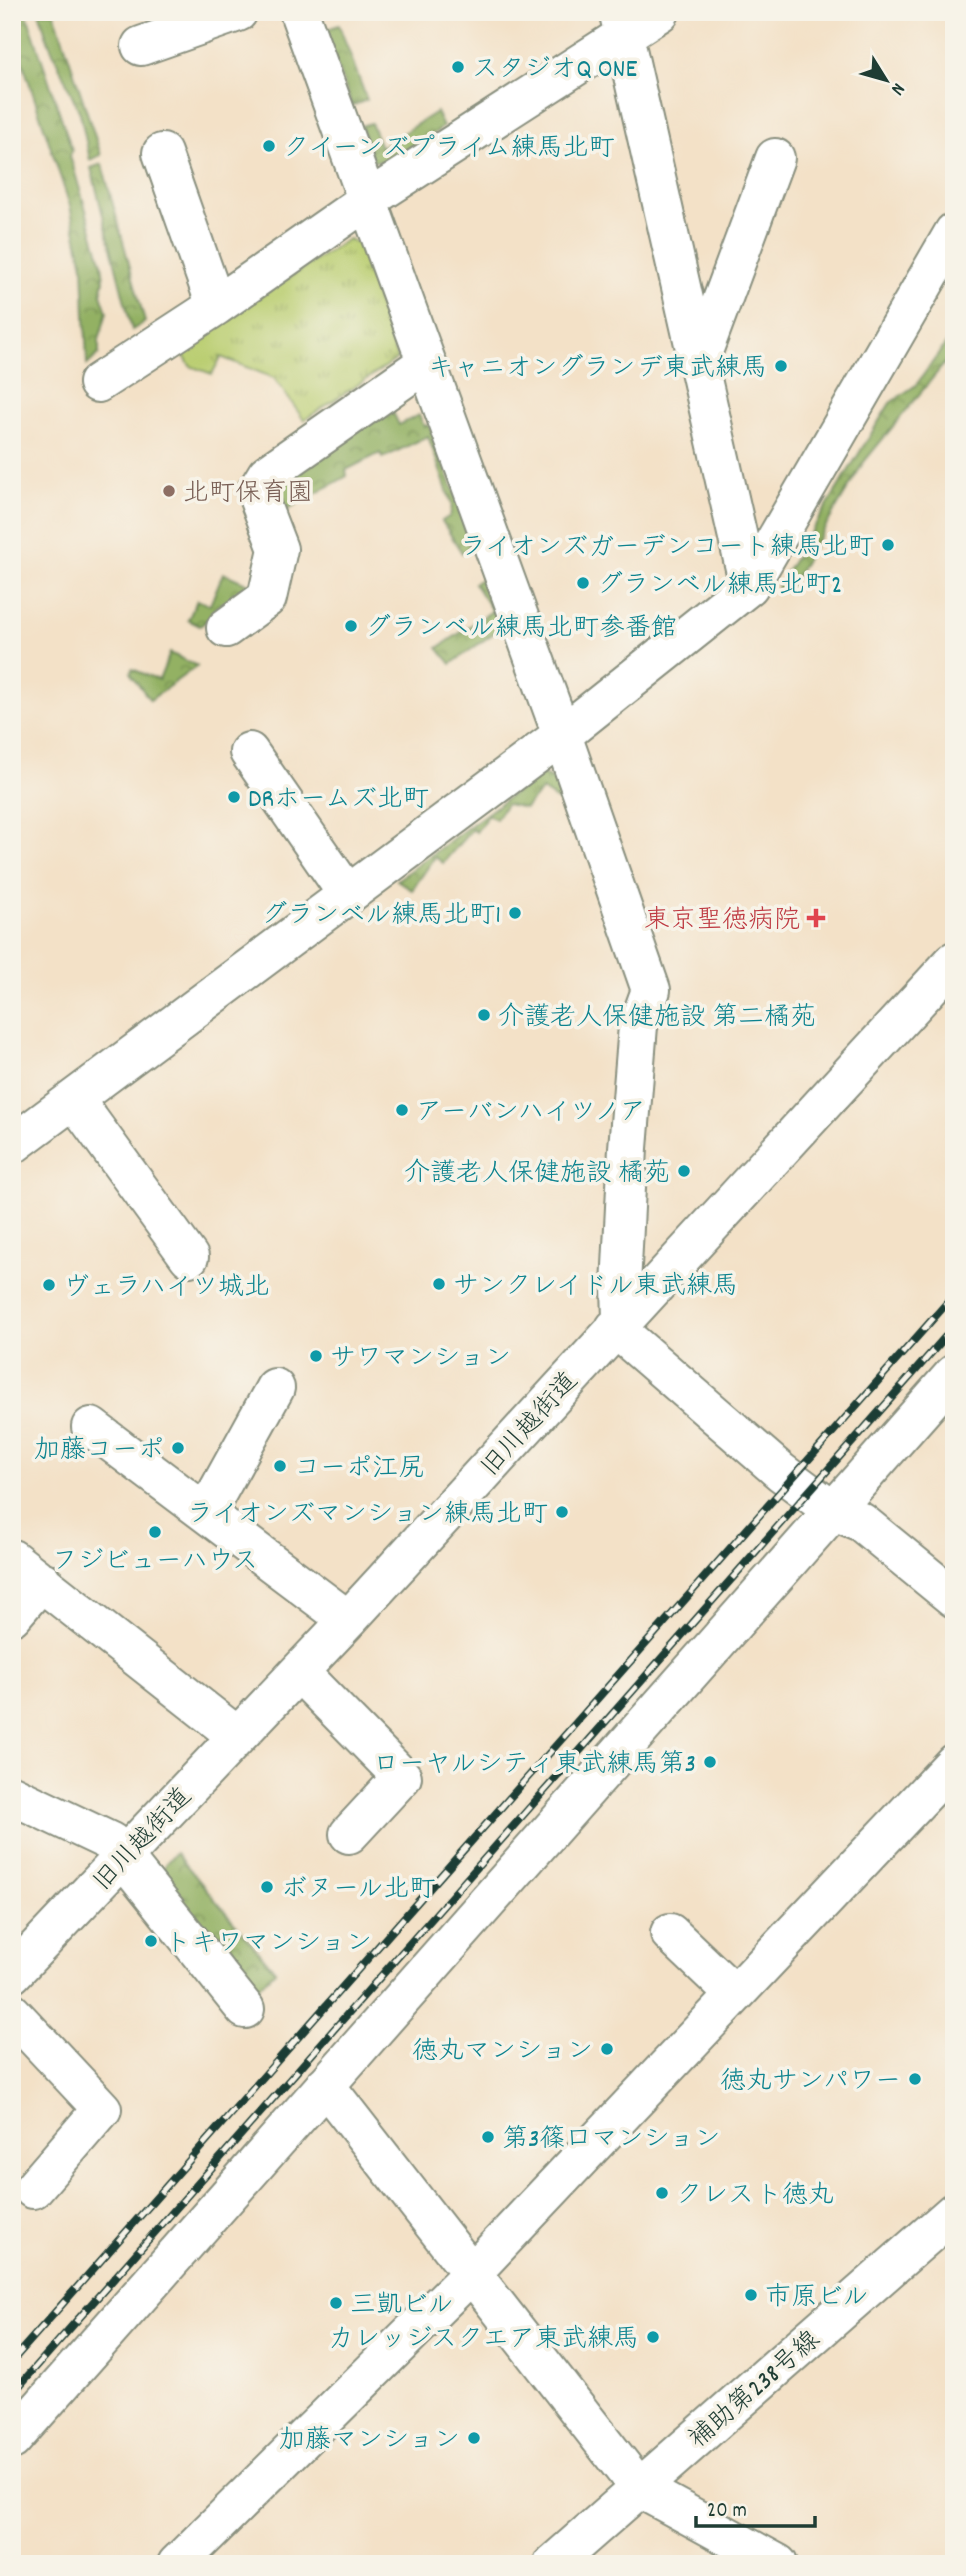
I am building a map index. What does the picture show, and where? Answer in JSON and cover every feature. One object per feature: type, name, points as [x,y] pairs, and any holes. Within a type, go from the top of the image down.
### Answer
[{"type":"street","points":[[141,46],[238,12]]},
{"type":"street","points":[[299,12],[562,735],[651,990],[638,1026],[618,1324],[781,1472],[832,1510],[861,1522],[954,1598]]},
{"type":"street","points":[[98,383],[216,306],[621,24],[660,12]]},
{"type":"street","points":[[621,24],[749,586]]},
{"type":"street","points":[[162,153],[216,306]]},
{"type":"street","points":[[698,365],[775,158]]},
{"type":"street","points":[[12,1145],[562,735],[749,586],[954,232]]},
{"type":"street","points":[[226,628],[267,598],[278,549],[256,492],[267,474],[426,363]]},
{"type":"street","points":[[249,752],[348,895]]},
{"type":"street","name":"旧川越街道","points":[[12,1974],[348,1620],[954,961]]},
{"type":"street","points":[[74,1099],[188,1258]]},
{"type":"street","points":[[12,2440],[954,1374]]},
{"type":"street","points":[[206,1513],[275,1388]]},
{"type":"street","points":[[91,1427],[348,1620]]},
{"type":"street","points":[[12,1559],[237,1736]]},
{"type":"street","points":[[12,1616],[42,1581]]},
{"type":"street","points":[[299,1672],[402,1777],[349,1835]]},
{"type":"street","points":[[177,2564],[472,2273],[954,1763]]},
{"type":"street","points":[[12,1795],[111,1842],[245,2009]]},
{"type":"street","points":[[670,1933],[735,1995]]},
{"type":"street","points":[[12,2013],[102,2109],[33,2189]]},
{"type":"street","points":[[325,2085],[639,2488],[778,2564]]},
{"type":"street","name":"補助第238号線","points":[[553,2564],[954,2212]]},
{"type":"green space","points":[[12,12],[26,12],[72,150],[70,156],[102,264],[104,280],[101,294],[107,312],[99,340],[99,354],[87,365],[83,266],[70,206],[12,30]]},
{"type":"green space","points":[[39,12],[54,12],[101,155],[90,160],[80,113],[48,41]]},
{"type":"green space","points":[[339,25],[367,100],[352,106],[324,30]]},
{"type":"green space","points":[[436,112],[443,127],[393,162],[373,161],[361,126],[371,123],[381,147]]},
{"type":"green space","points":[[102,164],[145,322],[132,330],[91,168]]},
{"type":"green space","points":[[348,239],[358,243],[397,359],[304,420],[274,378],[221,357],[212,374],[190,366],[180,349]]},
{"type":"green space","points":[[950,338],[954,340],[954,352],[863,463],[787,592],[777,587],[890,403],[916,385]]},
{"type":"green space","points":[[391,408],[399,425],[419,415],[424,426],[429,425],[462,512],[469,548],[462,553],[442,521],[450,516],[452,505],[428,436],[383,458],[380,453],[346,470],[347,476],[284,511],[275,489]]},
{"type":"green space","points":[[223,573],[251,585],[200,626],[188,620],[197,600],[210,605]]},
{"type":"green space","points":[[481,579],[487,582],[502,627],[451,664],[438,648],[492,611],[474,583]]},
{"type":"green space","points":[[170,653],[197,666],[150,700],[131,674],[132,669],[159,680]]},
{"type":"green space","points":[[540,774],[558,781],[565,801],[562,803],[542,790],[525,808],[506,804],[496,819],[488,815],[476,832],[472,829],[443,863],[435,857],[412,890],[397,880]]},
{"type":"green space","points":[[176,1853],[275,1971],[252,1992],[160,1882],[165,1864]]},
{"type":"railway","points":[[12,2361],[954,1295]]},
{"type":"railway","points":[[12,2394],[954,1327]]},
{"type":"place","name":"スタジオQ ONE","points":[[458,67]]},
{"type":"place","name":"クイーンズプライム練馬北町","points":[[269,146]]},
{"type":"place","name":"キャニオングランデ東武練馬","points":[[781,366]]},
{"type":"place","name":"北町保育園","points":[[169,491]]},
{"type":"place","name":"ライオンズガーデンコート練馬北町","points":[[888,545]]},
{"type":"place","name":"グランベル練馬北町2","points":[[583,583]]},
{"type":"place","name":"グランベル練馬北町参番館","points":[[351,626]]},
{"type":"place","name":"DRホームズ北町","points":[[234,797]]},
{"type":"place","name":"グランベル練馬北町1","points":[[515,913]]},
{"type":"place","name":"東京聖徳病院","points":[[816,918]]},
{"type":"place","name":"介護老人保健施設 第二橘苑","points":[[484,1015]]},
{"type":"place","name":"アーバンハイツノア","points":[[402,1110]]},
{"type":"place","name":"介護老人保健施設 橘苑","points":[[684,1171]]},
{"type":"place","name":"サンクレイドル東武練馬","points":[[439,1284]]},
{"type":"place","name":"ヴェラハイツ城北","points":[[49,1285]]},
{"type":"place","name":"サワマンション","points":[[316,1356]]},
{"type":"place","name":"加藤コーポ","points":[[178,1448]]},
{"type":"place","name":"コーポ江尻","points":[[280,1466]]},
{"type":"place","name":"ライオンズマンション練馬北町","points":[[562,1512]]},
{"type":"place","name":"フジビューハウス","points":[[155,1532]]},
{"type":"place","name":"ローヤルシティ東武練馬第3","points":[[710,1762]]},
{"type":"place","name":"ボヌール北町","points":[[267,1887]]},
{"type":"place","name":"トキワマンション","points":[[151,1941]]},
{"type":"place","name":"徳丸マンション","points":[[607,2049]]},
{"type":"place","name":"徳丸サンパワー","points":[[915,2079]]},
{"type":"place","name":"第3篠口マンション","points":[[488,2137]]},
{"type":"place","name":"クレスト徳丸","points":[[662,2193]]},
{"type":"place","name":"市原ビル","points":[[751,2295]]},
{"type":"place","name":"三凱ビル","points":[[336,2303]]},
{"type":"place","name":"カレッジスクエア東武練馬","points":[[653,2337]]},
{"type":"place","name":"加藤マンション","points":[[474,2438]]}]
